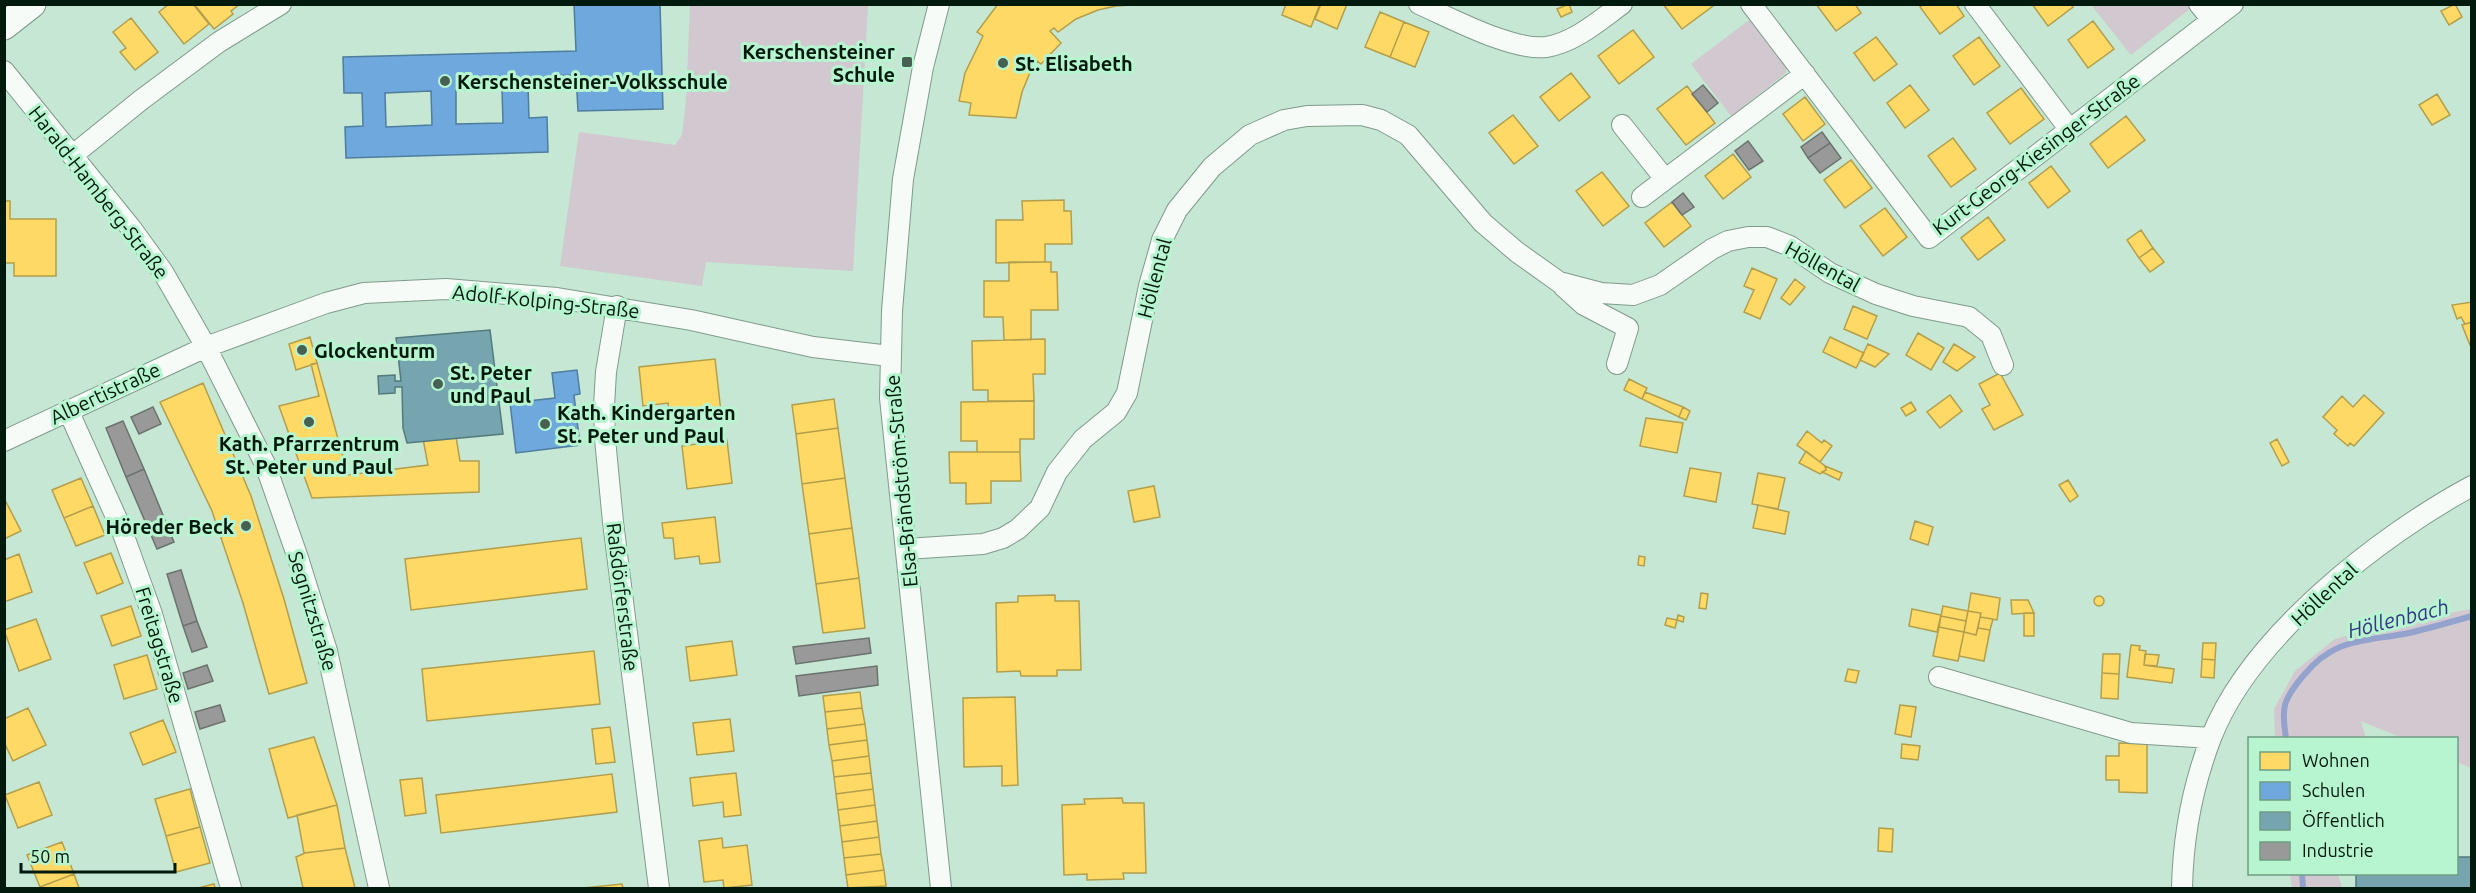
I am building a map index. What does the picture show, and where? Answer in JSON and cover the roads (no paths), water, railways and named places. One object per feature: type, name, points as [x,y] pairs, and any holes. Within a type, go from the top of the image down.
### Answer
[{"type":"main road","points":[[4,26],[32,4]]},
{"type":"street","points":[[73,155],[141,100],[219,42],[281,4]]},
{"type":"street","name":"Elsa-Brändström-Straße","points":[[939,4],[923,67],[903,179],[890,356],[890,398],[941,888]]},
{"type":"street","points":[[1419,4],[1495,37],[1519,44],[1545,47],[1566,40],[1622,4]]},
{"type":"street","name":"Kurt-Georg-Kiesinger-Straße","points":[[1751,4],[1929,238],[2232,4]]},
{"type":"street","points":[[1975,4],[2070,130]]},
{"type":"street","points":[[2199,4],[2212,20]]},
{"type":"street","name":"Harald-Hamberg-Straße","points":[[4,71],[131,228],[162,272],[206,347]]},
{"type":"street","points":[[1642,197],[1804,74]]},
{"type":"street","name":"Höllental","points":[[906,549],[983,544],[1003,538],[1018,529],[1040,508],[1057,472],[1083,439],[1116,412],[1127,393],[1149,286],[1162,240],[1177,210],[1212,167],[1250,135],[1268,126],[1307,116],[1362,115],[1389,123],[1408,135],[1483,223],[1517,252],[1559,282],[1584,305],[1628,328],[1617,363]]},
{"type":"street","points":[[1622,125],[1665,179]]},
{"type":"street","name":"Höllental","points":[[1559,282],[1601,293],[1633,295],[1660,285],[1712,249],[1728,241],[1748,237],[1767,237],[1790,246],[1830,273],[1876,294],[1913,306],[1970,317],[1991,335],[2003,364]]},
{"type":"street","name":"Adolf-Kolping-Straße","points":[[206,347],[326,303],[364,293],[446,289],[557,298],[617,306],[813,347],[890,356]]},
{"type":"street","name":"Raßdörferstraße","points":[[617,306],[606,372],[605,439],[614,532],[659,888]]},
{"type":"street","name":"Albertistraße","points":[[4,441],[206,347]]},
{"type":"street","name":"Segnitzstraße","points":[[206,347],[265,464],[298,558],[327,651],[379,888]]},
{"type":"street","name":"Freitagstraße","points":[[68,410],[121,528],[152,614],[231,888]]},
{"type":"street","name":"Höllental","points":[[2182,888],[2187,823],[2211,738],[2229,702],[2253,667],[2298,615],[2345,572],[2432,507],[2472,486]]},
{"type":"street","points":[[1939,677],[2131,733],[2211,738]]},
{"type":"waterway","name":"Höllenbach","points":[[2286,737],[2284,711],[2291,691],[2315,663],[2327,654],[2351,643],[2409,633],[2472,616]]},
{"type":"waterway","name":"Höllenbach","points":[[2302,875],[2303,888]]},
{"type":"place","name":"Kerschensteiner Schule","points":[[907,62]]},
{"type":"place","name":"St. Elisabeth","points":[[1003,63]]},
{"type":"place","name":"Kerschensteiner-Volksschule","points":[[445,81]]},
{"type":"place","name":"Glockenturm","points":[[302,350]]},
{"type":"place","name":"St. Peter und Paul","points":[[438,384]]},
{"type":"place","name":"Kath. Pfarrzentrum St. Peter und Paul","points":[[309,422]]},
{"type":"place","name":"Kath. Kindergarten St. Peter und Paul","points":[[545,424]]},
{"type":"place","name":"Höreder Beck","points":[[246,526]]}]
